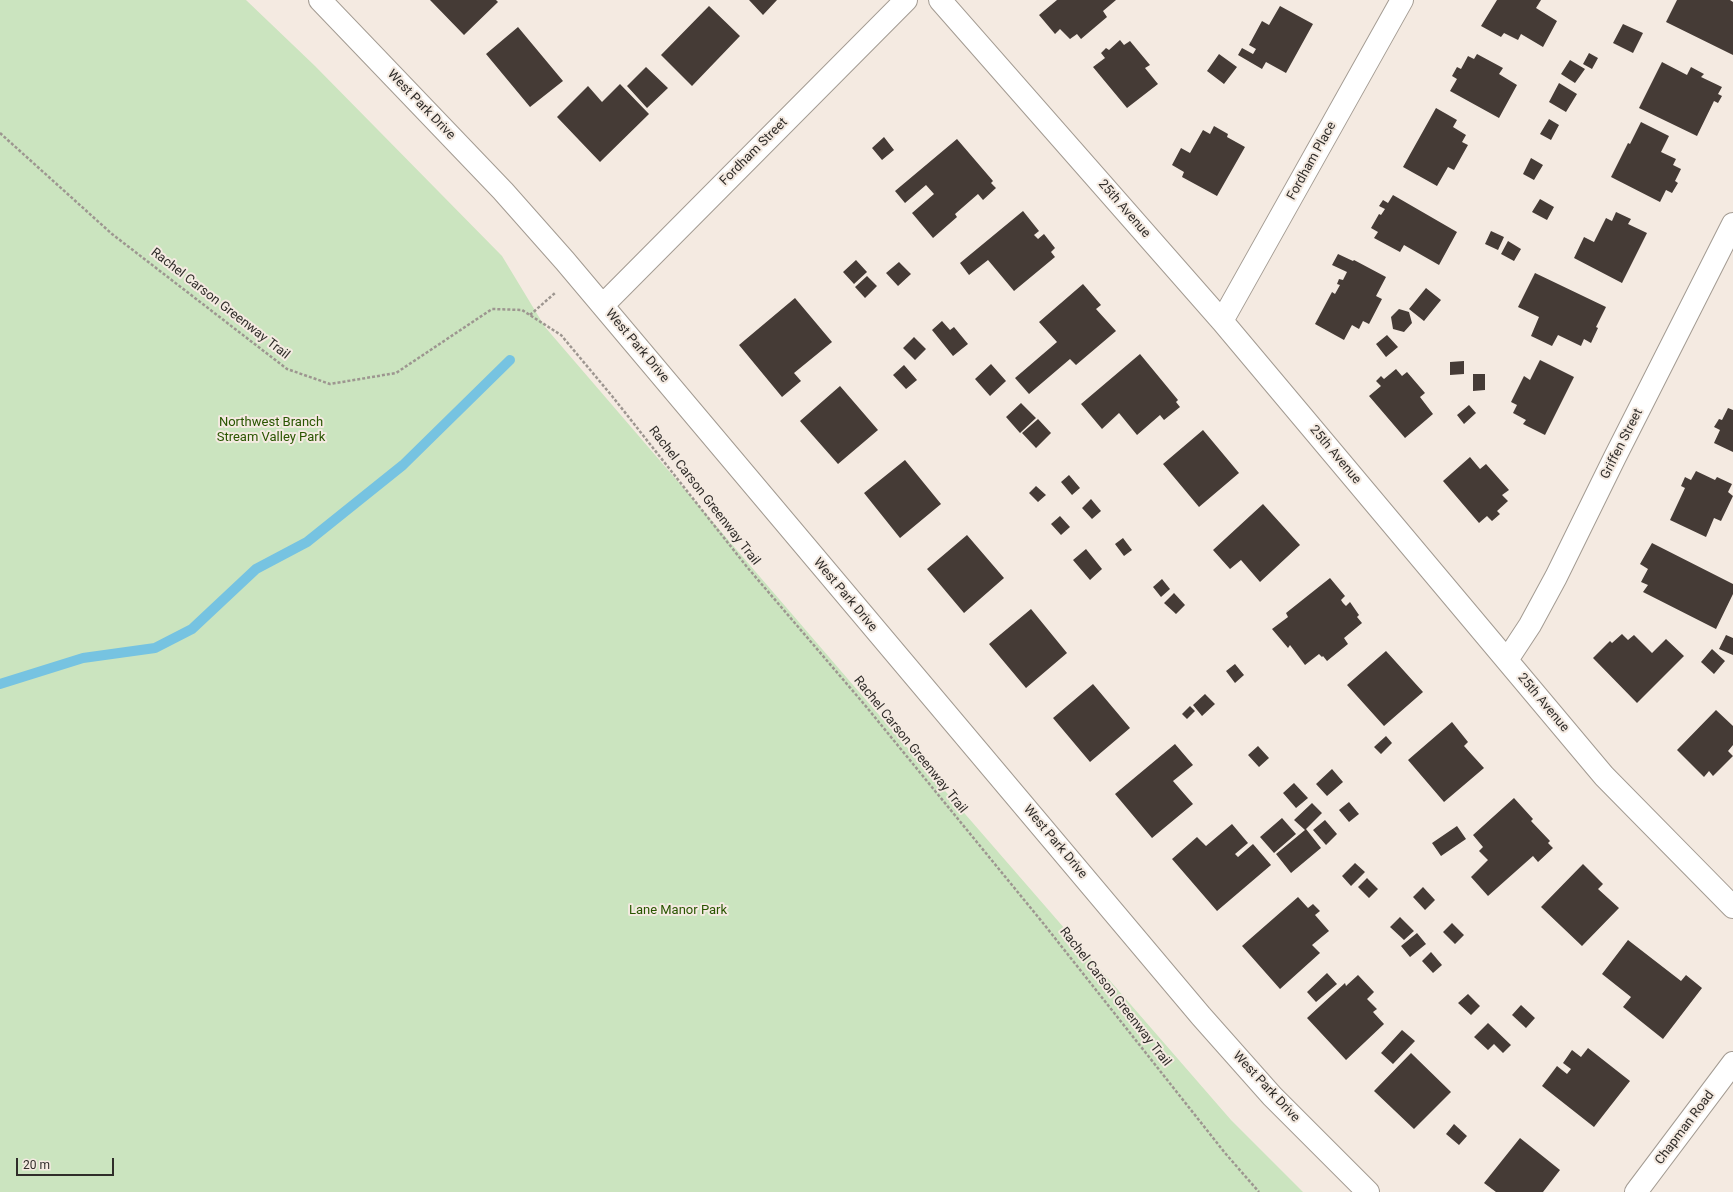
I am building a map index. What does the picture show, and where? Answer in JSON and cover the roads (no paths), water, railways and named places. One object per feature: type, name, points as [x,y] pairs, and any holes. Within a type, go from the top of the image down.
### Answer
[{"type":"street","name":"West Park Drive","points":[[320,0],[498,186],[576,274],[1201,1016],[1272,1096],[1368,1192]]},
{"type":"street","name":"Fordham Street","points":[[603,305],[906,0]]},
{"type":"street","name":"25th Avenue","points":[[940,0],[1222,321],[1604,776],[1733,907]]},
{"type":"street","name":"Fordham Place","points":[[1222,321],[1402,0]]},
{"type":"street","name":"Griffen Street","points":[[1507,660],[1530,625],[1556,577],[1733,224]]},
{"type":"street","name":"Chapman Road","points":[[1636,1192],[1733,1063]]},
{"type":"waterway","points":[[0,684],[83,658],[155,648],[192,629],[256,569],[307,542],[403,465],[510,360]]},
{"type":"park label","name":"Northwest Branch Stream Valley Park","points":[[271,430]]},
{"type":"park label","name":"Lane Manor Park","points":[[678,911]]}]
